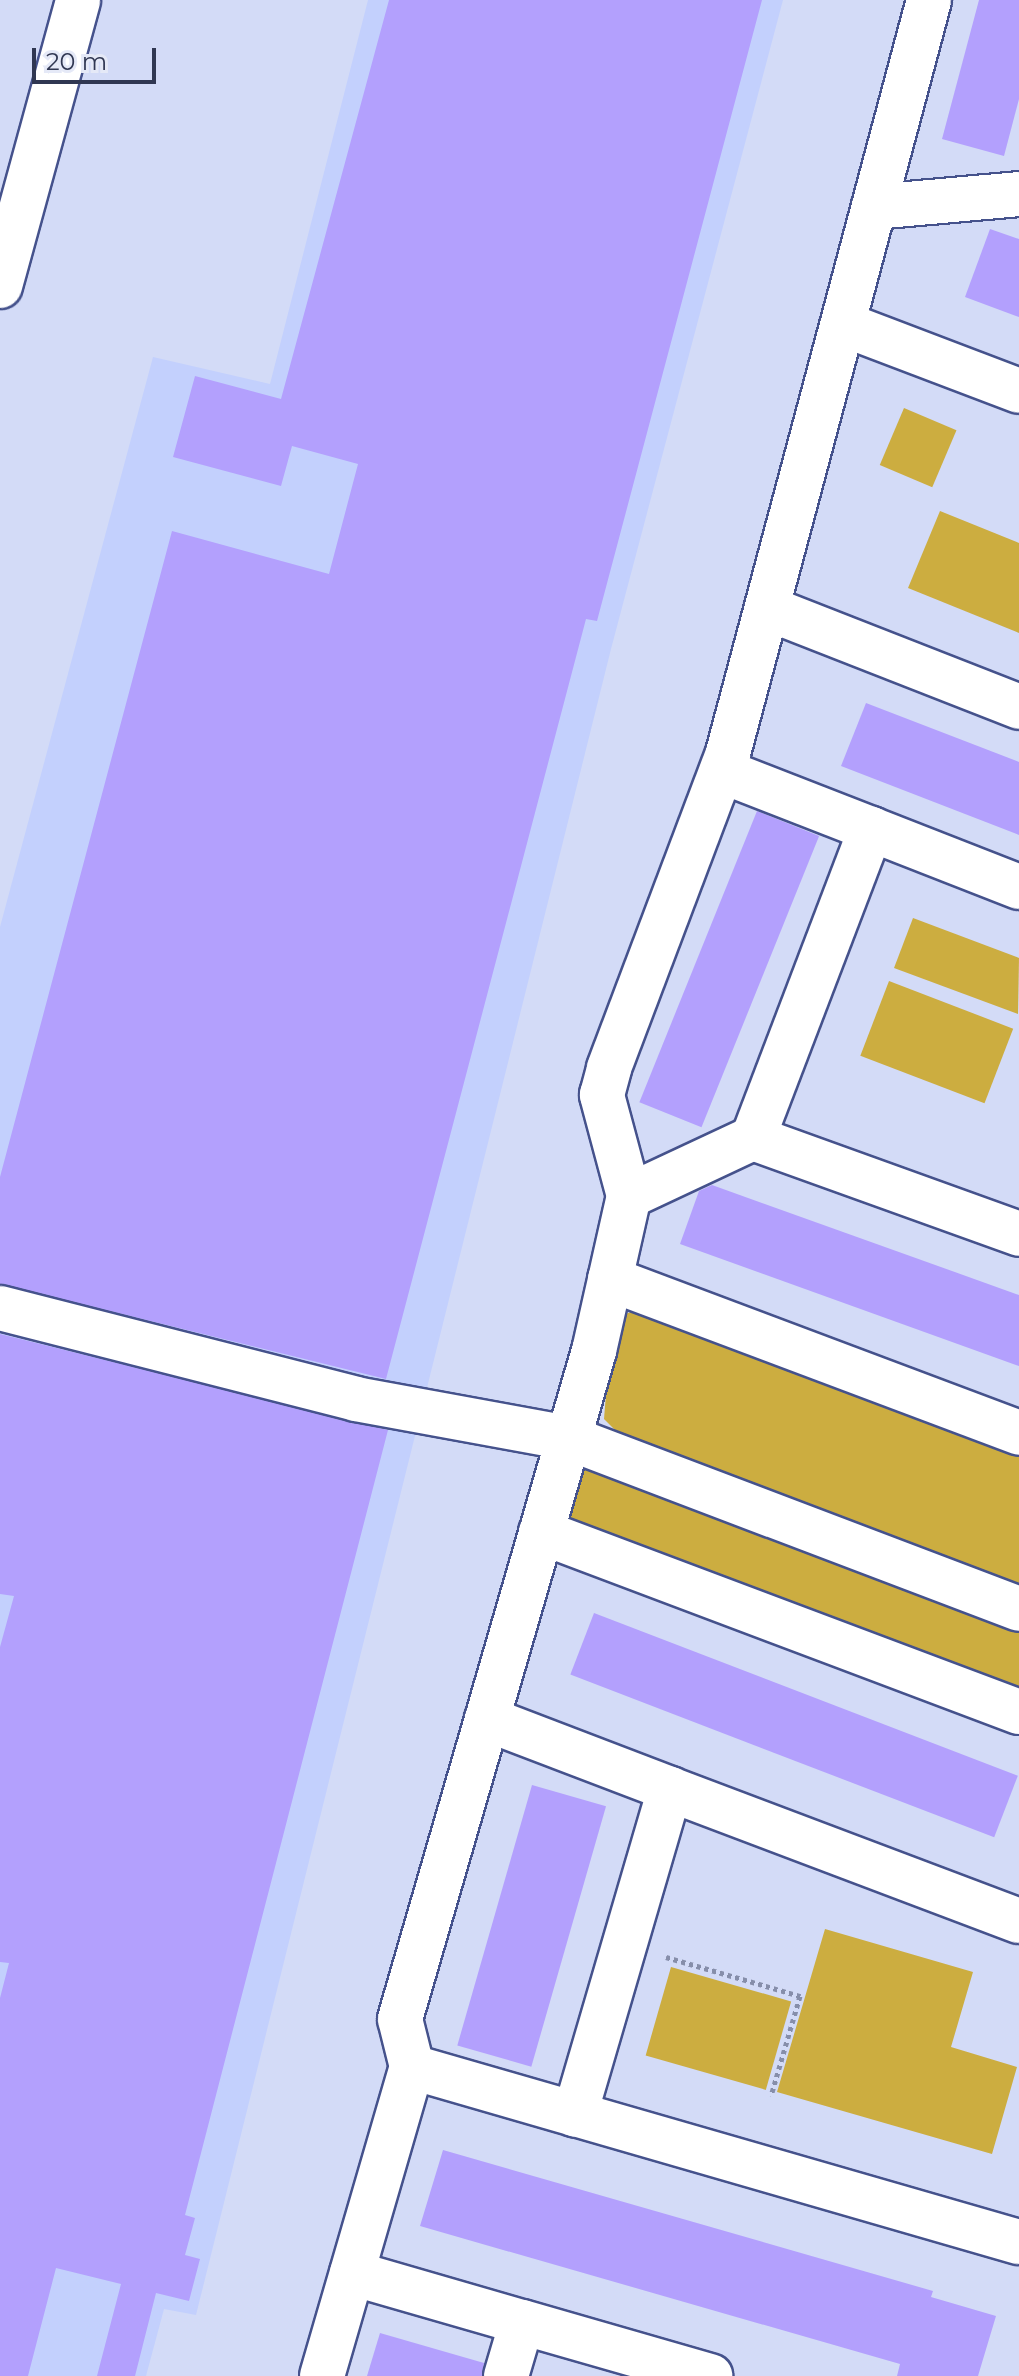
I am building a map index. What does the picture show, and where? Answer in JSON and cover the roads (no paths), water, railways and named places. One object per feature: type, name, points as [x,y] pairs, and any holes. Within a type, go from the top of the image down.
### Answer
[{"type":"street","points":[[0,286],[78,0]]},
{"type":"street","points":[[322,2376],[412,2067],[400,2019],[569,1438],[629,1196],[602,1095],[722,771],[929,0]]},
{"type":"street","points":[[874,207],[1019,194]]},
{"type":"street","points":[[843,324],[1019,391]]},
{"type":"street","points":[[767,608],[1019,707]]},
{"type":"street","points":[[722,771],[1019,887]]},
{"type":"street","points":[[629,1196],[753,1138],[871,829]]},
{"type":"street","points":[[753,1138],[1019,1234]]},
{"type":"street","points":[[610,1279],[1019,1433]]},
{"type":"street","points":[[0,1308],[356,1399],[569,1438],[1019,1609]]},
{"type":"street","points":[[541,1532],[1019,1712]]},
{"type":"street","points":[[487,1719],[1019,1921]]},
{"type":"street","points":[[575,2114],[670,1789]]},
{"type":"street","points":[[412,2067],[1019,2242]]},
{"type":"street","points":[[352,2273],[710,2376]]},
{"type":"street","points":[[506,2376],[522,2322]]}]
